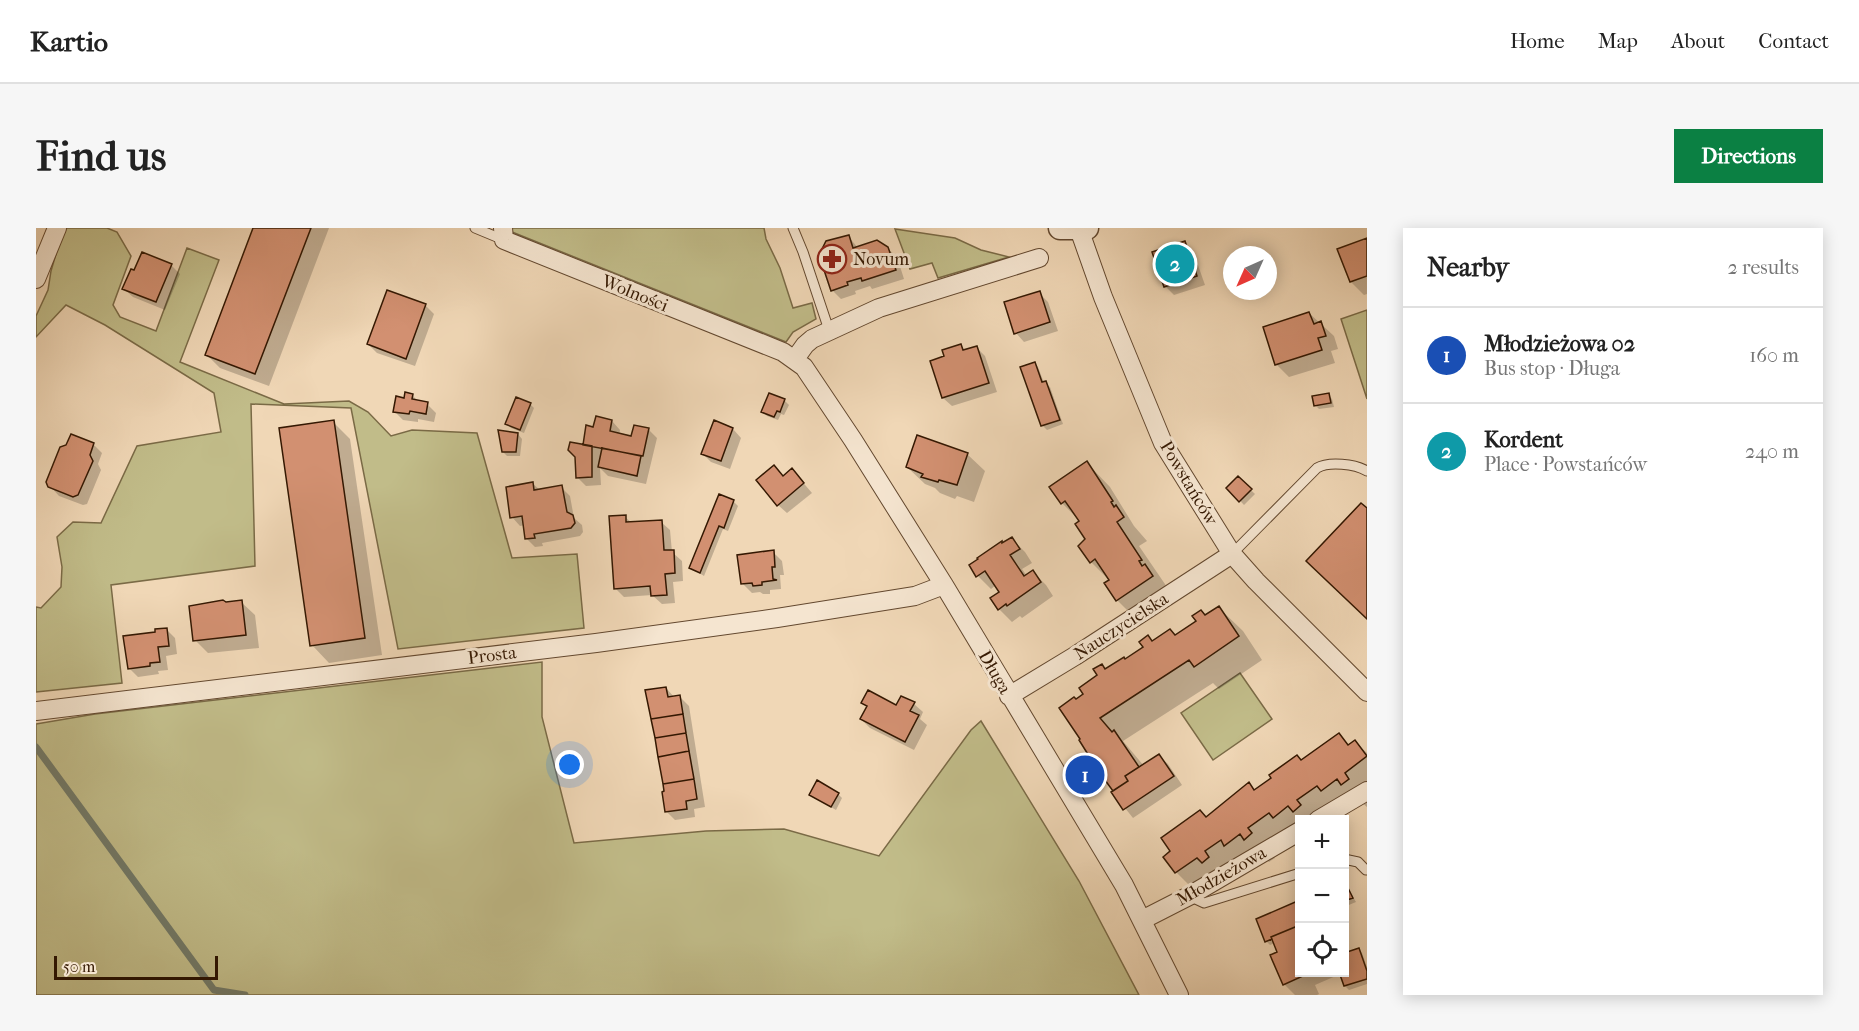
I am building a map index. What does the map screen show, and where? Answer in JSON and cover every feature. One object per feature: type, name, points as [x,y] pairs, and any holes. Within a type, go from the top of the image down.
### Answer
[{"type":"street","points":[[36,279],[57,228]]},
{"type":"street","name":"Powstańców","points":[[1076,228],[1163,443],[1232,554],[1367,693]]},
{"type":"street","name":"Wolności","points":[[503,234],[795,359]]},
{"type":"street","points":[[795,359],[805,345],[829,330],[879,308],[1040,258]]},
{"type":"street","name":"Długa","points":[[795,359],[804,367],[847,430],[944,585],[1124,885],[1179,995]]},
{"type":"street","name":"Nauczycielska","points":[[1009,696],[1232,554]]},
{"type":"street","name":"Prosta","points":[[36,711],[732,624],[915,596],[944,585]]},
{"type":"street","points":[[1325,815],[1367,791]]},
{"type":"street","name":"Młodzieżowa","points":[[1142,920],[1189,896],[1295,833]]},
{"type":"lane","name":"Wolności","points":[[475,228],[503,234]]},
{"type":"lane","points":[[793,228],[829,330]]},
{"type":"lane","points":[[1232,554],[1317,468],[1324,464],[1361,468],[1367,471]]},
{"type":"lane","points":[[1349,860],[1358,862],[1366,870]]},
{"type":"lane","points":[[1189,896],[1204,903],[1295,874]]},
{"type":"shaded area","points":[[67,228],[107,228],[117,232],[131,256],[113,305],[120,317],[156,331],[187,248],[219,260],[180,362],[284,404],[349,401],[368,412],[391,436],[412,430],[477,433],[512,558],[577,554],[584,628],[398,649],[351,408],[251,404],[255,566],[111,585],[122,683],[36,692],[36,607],[41,608],[61,587],[62,567],[57,537],[73,522],[101,523],[137,446],[221,432],[214,393],[105,325],[66,305],[36,337],[36,316],[48,290],[63,230]]},
{"type":"shaded area","points":[[512,228],[764,228],[766,239],[780,268],[793,308],[812,303],[816,319],[793,332],[786,342],[512,232]]},
{"type":"shaded area","points":[[895,229],[955,238],[981,250],[1009,257],[938,278],[932,263],[910,269]]},
{"type":"shaded area","points":[[1367,310],[1367,399],[1341,319]]},
{"type":"shaded area","points":[[542,662],[542,717],[574,843],[706,831],[784,829],[879,856],[971,730],[981,721],[1079,881],[1139,995],[36,995],[36,724],[95,714]]},
{"type":"shaded area","points":[[1240,673],[1272,719],[1213,760],[1181,713]]},
{"type":"building","points":[[253,228],[311,228],[255,374],[205,355]]},
{"type":"building","points":[[849,235],[853,248],[877,240],[888,247],[896,270],[862,281],[861,278],[847,282],[848,285],[831,291],[819,255],[826,241]]},
{"type":"building","points":[[1367,238],[1367,276],[1350,282],[1337,249]]},
{"type":"building","points":[[1185,241],[1197,276],[1164,287],[1152,252]]},
{"type":"building","points":[[142,252],[172,264],[156,302],[122,289]]},
{"type":"building","points":[[387,290],[426,304],[406,359],[367,344]]},
{"type":"building","points":[[1040,291],[1050,322],[1014,334],[1004,302]]},
{"type":"building","points":[[1309,312],[1314,324],[1321,321],[1326,336],[1318,338],[1322,350],[1275,365],[1263,327]]},
{"type":"building","points":[[961,344],[963,350],[977,346],[989,383],[942,398],[930,361],[944,356],[942,350]]},
{"type":"building","points":[[1035,362],[1042,382],[1046,381],[1060,420],[1041,426],[1020,367]]},
{"type":"building","points":[[405,392],[413,394],[412,399],[428,402],[426,414],[410,411],[409,414],[393,412],[396,396],[404,398]]},
{"type":"building","points":[[769,393],[785,399],[780,412],[777,411],[774,417],[761,412]]},
{"type":"building","points":[[1329,393],[1331,403],[1314,406],[1312,396]]},
{"type":"building","points":[[516,397],[531,403],[520,430],[505,424]]},
{"type":"building","points":[[596,416],[612,420],[610,431],[631,436],[634,425],[649,428],[643,456],[583,445],[586,425],[593,427]]},
{"type":"building","points":[[334,420],[365,638],[310,646],[279,428]]},
{"type":"building","points":[[714,420],[733,428],[721,461],[701,454]]},
{"type":"building","points":[[498,430],[518,433],[516,452],[502,452]]},
{"type":"building","points":[[71,434],[94,443],[90,455],[93,461],[78,495],[73,497],[48,487],[46,482],[60,447],[66,445]]},
{"type":"building","points":[[917,435],[968,453],[957,485],[921,477],[923,474],[906,467]]},
{"type":"building","points":[[570,442],[592,446],[592,477],[576,478],[575,457],[568,450]]},
{"type":"building","points":[[602,448],[641,456],[637,476],[598,467]]},
{"type":"building","points":[[1087,461],[1113,501],[1111,502],[1114,507],[1116,505],[1124,517],[1117,522],[1142,560],[1139,561],[1142,566],[1145,564],[1153,576],[1116,601],[1104,583],[1109,580],[1095,559],[1090,563],[1078,546],[1085,539],[1075,524],[1079,521],[1065,501],[1061,504],[1049,487]]},
{"type":"building","points":[[774,465],[783,476],[792,468],[804,483],[777,506],[756,480]]},
{"type":"building","points":[[1238,476],[1252,489],[1239,502],[1226,488]]},
{"type":"building","points":[[533,482],[534,490],[562,485],[567,512],[573,515],[575,523],[571,528],[534,534],[535,538],[525,539],[522,516],[510,518],[506,487]]},
{"type":"building","points":[[719,494],[734,500],[724,528],[719,526],[700,573],[689,568]]},
{"type":"building","points":[[1361,503],[1367,508],[1367,619],[1306,561]]},
{"type":"building","points":[[626,515],[626,522],[662,520],[664,550],[674,550],[675,573],[665,574],[667,595],[651,596],[650,586],[614,589],[609,516]]},
{"type":"building","points":[[1012,537],[1020,549],[1010,555],[1024,576],[1033,570],[1041,582],[998,610],[990,598],[999,592],[985,571],[976,577],[969,565],[1002,541],[1002,543]]},
{"type":"building","points":[[774,550],[773,579],[777,580],[753,586],[752,583],[741,584],[737,555]]},
{"type":"building","points":[[223,600],[226,602],[242,600],[246,635],[193,641],[189,606]]},
{"type":"building","points":[[1219,606],[1239,636],[1194,667],[1189,660],[1100,718],[1112,732],[1114,730],[1139,767],[1125,776],[1128,781],[1113,791],[1088,757],[1080,739],[1059,708],[1074,697],[1076,699],[1083,694],[1079,688],[1097,675],[1093,669],[1102,664],[1105,669],[1124,657],[1125,659],[1143,647],[1139,642],[1148,635],[1152,641],[1170,629],[1175,635],[1196,621],[1192,616],[1201,610],[1205,615]]},
{"type":"building","points":[[167,628],[169,646],[158,647],[160,662],[128,669],[123,636]]},
{"type":"building","points":[[666,687],[668,697],[680,695],[683,714],[651,719],[645,690]]},
{"type":"building","points":[[868,690],[896,705],[901,696],[915,702],[910,711],[919,715],[905,742],[860,719],[867,706],[861,703]]},
{"type":"building","points":[[683,714],[686,733],[655,738],[651,719]]},
{"type":"building","points":[[686,733],[689,751],[658,757],[655,738]]},
{"type":"building","points":[[1339,733],[1348,745],[1355,740],[1367,756],[1345,773],[1349,779],[1341,785],[1337,779],[1321,791],[1317,786],[1297,800],[1301,805],[1293,812],[1288,806],[1273,818],[1269,813],[1248,828],[1252,833],[1244,840],[1240,834],[1224,846],[1221,840],[1205,851],[1209,857],[1202,863],[1197,858],[1175,873],[1163,857],[1170,851],[1161,838],[1200,810],[1206,817],[1249,782],[1254,790],[1271,778],[1269,775],[1297,755],[1301,760]]},
{"type":"building","points":[[689,751],[694,779],[663,784],[658,757]]},
{"type":"building","points":[[1159,754],[1174,776],[1123,810],[1111,792],[1128,781],[1125,776]]},
{"type":"building","points":[[694,779],[697,799],[686,801],[687,809],[665,812],[663,784]]},
{"type":"building","points":[[817,780],[839,793],[831,807],[809,795]]},
{"type":"building","points":[[1295,902],[1295,927],[1271,937],[1272,939],[1265,942],[1256,919]]},
{"type":"building","points":[[1295,927],[1295,977],[1301,977],[1283,985],[1270,955],[1277,952],[1271,937]]},
{"type":"building","points":[[1359,948],[1367,971],[1367,979],[1344,986],[1341,977],[1349,977],[1349,951]]},
{"type":"waterway","points":[[36,747],[214,990],[245,995]]},
{"type":"place","name":"Novum","points":[[832,259]]},
{"type":"place","name":"Kordent","points":[[1175,264]]},
{"type":"place","name":"Młodzieżowa 02","points":[[1085,775]]}]
